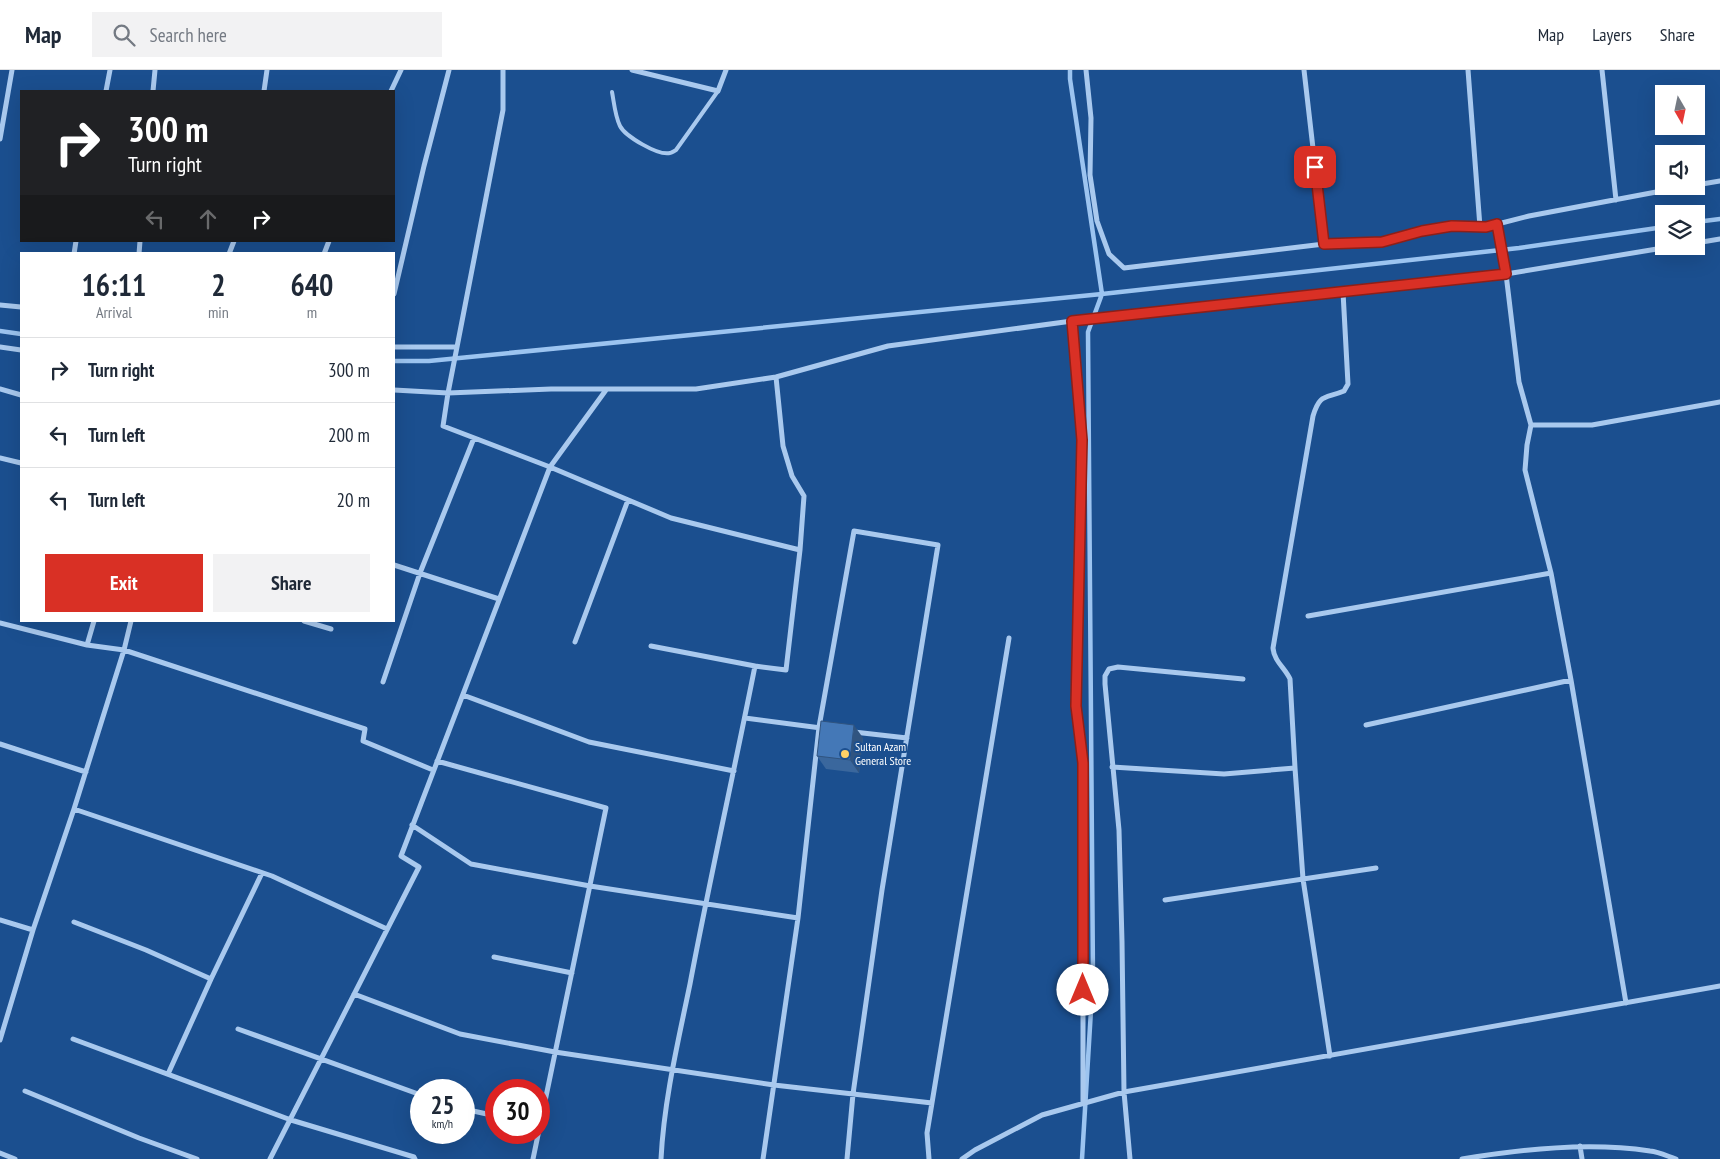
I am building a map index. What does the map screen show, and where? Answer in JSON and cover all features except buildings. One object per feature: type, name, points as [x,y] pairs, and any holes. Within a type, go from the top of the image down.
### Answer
[{"type":"street","points":[[0,139],[12,70]]},
{"type":"street","points":[[106,90],[110,70]]},
{"type":"street","points":[[153,90],[155,70]]},
{"type":"street","points":[[264,90],[267,70]]},
{"type":"street","points":[[391,90],[401,70]]},
{"type":"street","points":[[395,290],[449,70]]},
{"type":"street","points":[[503,70],[503,110],[443,426],[550,467],[672,518],[800,550]]},
{"type":"street","points":[[632,70],[718,91],[726,70]]},
{"type":"street","points":[[1086,70],[1091,118],[1090,175],[1097,221],[1109,254],[1124,268],[1324,244],[1382,242],[1422,231],[1452,226],[1480,227],[1655,192]]},
{"type":"street","points":[[1304,70],[1324,244]]},
{"type":"street","points":[[1468,70],[1480,227]]},
{"type":"street","points":[[1602,70],[1616,200]]},
{"type":"street","points":[[1705,184],[1720,181]]},
{"type":"street","points":[[1497,224],[1506,274],[1519,382],[1531,425],[1525,470],[1551,574],[1626,1003]]},
{"type":"street","points":[[1705,242],[1720,239]]},
{"type":"street","points":[[395,390],[448,393],[551,389],[696,389],[776,377],[888,346],[1072,321],[1506,274],[1655,249]]},
{"type":"street","points":[[1330,1056],[1303,879],[1290,679],[1286,670],[1276,659],[1273,648],[1313,416],[1320,399],[1344,390],[1348,384],[1343,292]]},
{"type":"street","points":[[0,304],[20,307]]},
{"type":"street","points":[[1072,321],[1082,440],[1076,706],[1083,763],[1083,1104]]},
{"type":"street","points":[[0,347],[20,350]]},
{"type":"street","points":[[395,347],[457,347]]},
{"type":"street","points":[[651,646],[786,670],[800,550],[804,496],[792,476],[784,446],[776,377]]},
{"type":"street","points":[[0,389],[20,395]]},
{"type":"street","points":[[270,1159],[420,866],[401,856],[550,467],[606,390]]},
{"type":"street","points":[[1531,425],[1592,425],[1720,402]]},
{"type":"street","points":[[383,682],[420,573],[474,438]]},
{"type":"street","points":[[0,458],[20,463]]},
{"type":"street","points":[[575,642],[628,500]]},
{"type":"street","points":[[763,1159],[798,918],[819,727],[854,531],[938,545],[882,890],[852,1094],[847,1159]]},
{"type":"street","points":[[395,565],[499,599]]},
{"type":"street","points":[[1308,616],[1551,574]]},
{"type":"street","points":[[88,645],[94,622]]},
{"type":"street","points":[[0,1040],[33,930],[86,772],[124,650],[131,622]]},
{"type":"street","points":[[307,622],[331,629]]},
{"type":"street","points":[[0,623],[88,645],[124,650],[365,729],[363,741],[433,770]]},
{"type":"street","points":[[929,1159],[927,1133],[1009,638]]},
{"type":"street","points":[[661,1159],[662,1138],[673,1070],[705,904],[755,666]]},
{"type":"street","points":[[1130,1159],[1124,1092],[1119,839],[1105,676],[1108,669],[1118,667],[1243,679]]},
{"type":"street","points":[[1366,725],[1571,680]]},
{"type":"street","points":[[463,695],[589,742],[734,771]]},
{"type":"street","points":[[745,718],[829,728]]},
{"type":"street","points":[[848,731],[907,738]]},
{"type":"street","points":[[0,744],[86,772]]},
{"type":"street","points":[[437,761],[606,808],[550,1079]]},
{"type":"street","points":[[1112,767],[1224,774],[1295,768]]},
{"type":"street","points":[[74,809],[272,876],[387,929]]},
{"type":"street","points":[[412,826],[471,864],[590,886],[798,918]]},
{"type":"street","points":[[1165,900],[1376,868]]},
{"type":"street","points":[[168,1074],[211,978],[262,873]]},
{"type":"street","points":[[0,920],[33,930]]},
{"type":"street","points":[[74,922],[211,978]]},
{"type":"street","points":[[494,957],[572,973]]},
{"type":"street","points":[[962,1159],[975,1150],[1042,1115],[1124,1092],[1720,986]]},
{"type":"street","points":[[354,994],[460,1034],[555,1052],[774,1085],[932,1103]]},
{"type":"street","points":[[238,1029],[410,1091]]},
{"type":"street","points":[[73,1039],[291,1120],[414,1157],[415,1159]]},
{"type":"street","points":[[25,1091],[139,1138],[197,1159]]},
{"type":"street","points":[[534,1159],[537,1144]]},
{"type":"street","points":[[1580,1146],[1582,1159]]},
{"type":"street","points":[[1462,1159],[1501,1152],[1580,1146],[1652,1151],[1676,1159]]},
{"type":"street","points":[[0,1153],[15,1159]]},
{"type":"lane","points":[[612,92],[618,120],[623,130],[645,146],[662,153],[670,153],[676,150],[718,91]]},
{"type":"waterway","points":[[1070,70],[1102,294],[1088,332],[1093,977],[1082,1159]]},
{"type":"waterway","points":[[1705,221],[1720,219]]},
{"type":"waterway","points":[[395,361],[429,361],[1102,294],[1519,248],[1655,228]]},
{"type":"waterway","points":[[0,331],[20,334]]},
{"type":"place","name":"Sultan Azam General Store","points":[[845,754]]},
{"type":"route","points":[[1083,990],[1083,763],[1076,706],[1082,440],[1072,321],[1506,274],[1497,224],[1486,227],[1452,226],[1422,231],[1382,242],[1324,244],[1315,167]]}]
